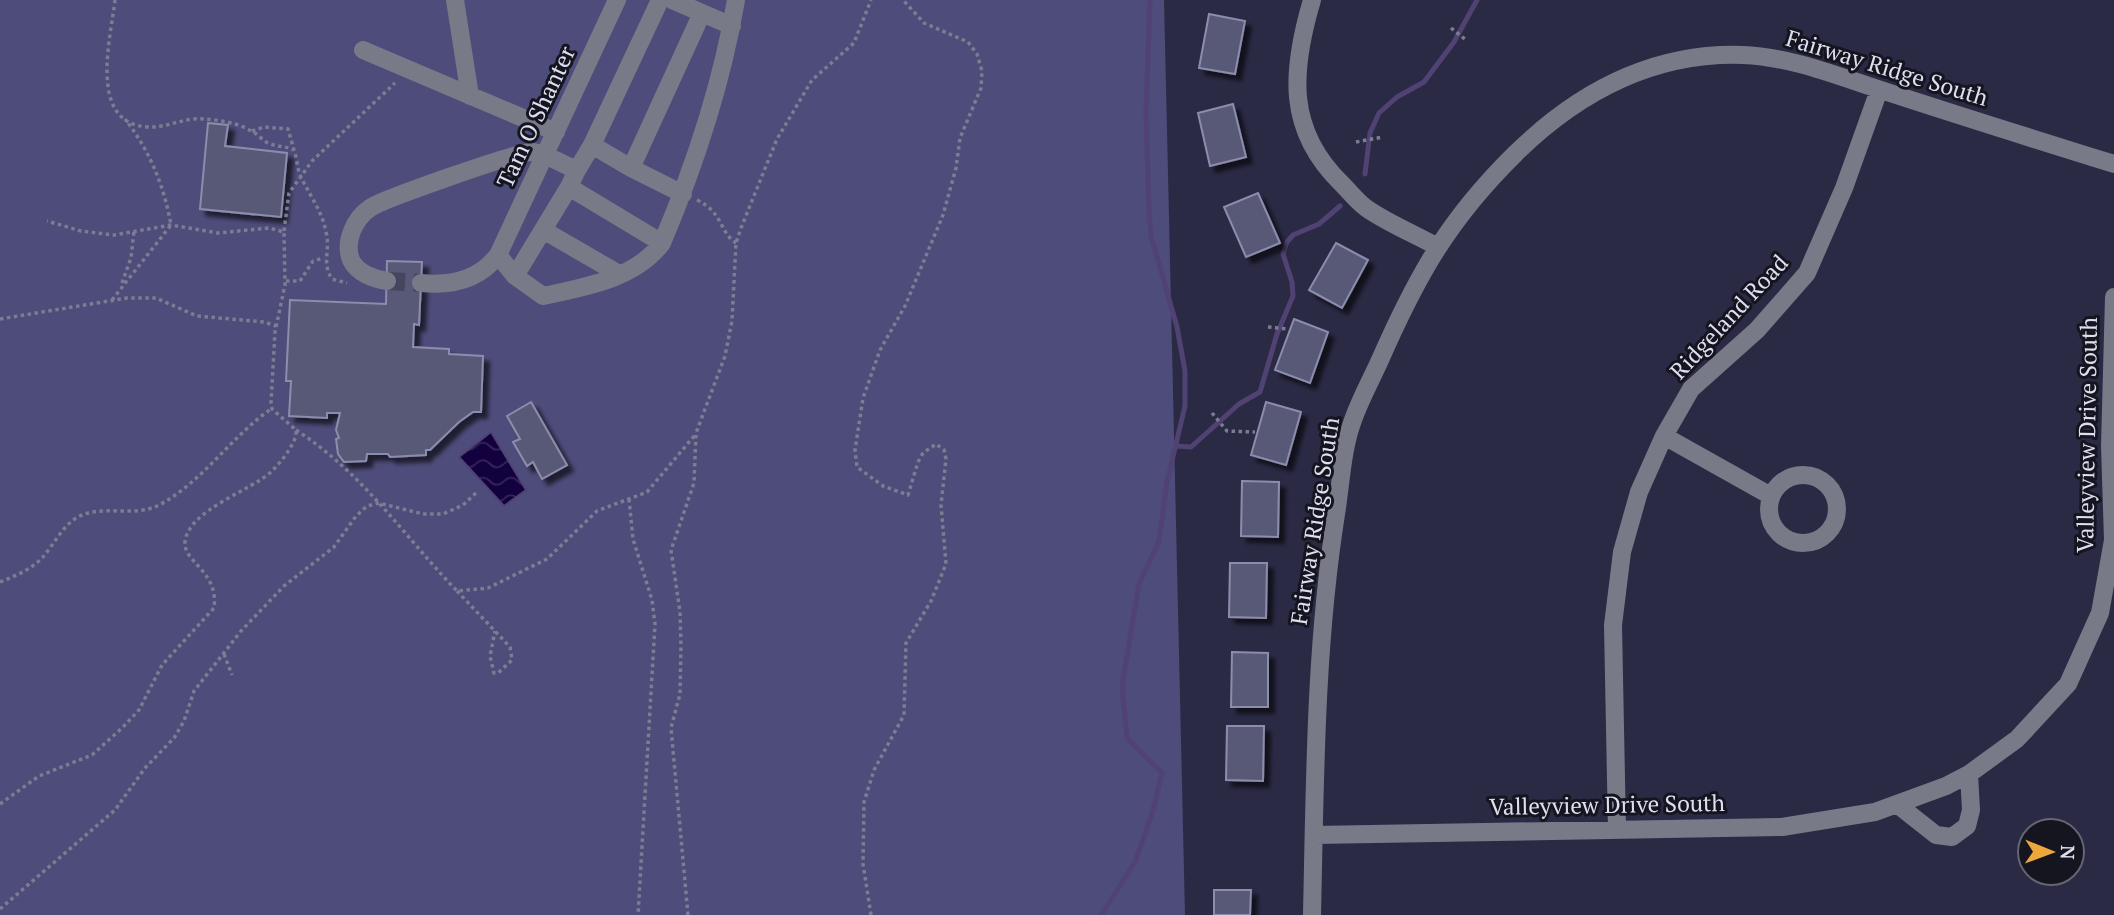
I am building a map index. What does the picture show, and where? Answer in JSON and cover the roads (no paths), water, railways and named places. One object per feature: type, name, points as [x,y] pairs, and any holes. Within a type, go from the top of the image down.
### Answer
[{"type":"street","points":[[455,0],[470,96]]},
{"type":"street","name":"Tam O Shanter","points":[[498,255],[617,0]]},
{"type":"street","points":[[515,276],[592,145],[660,0]]},
{"type":"street","points":[[672,0],[732,26]]},
{"type":"street","points":[[421,282],[450,283],[473,276],[489,266],[498,255],[515,276],[543,296],[601,283],[651,257],[662,243],[683,194],[728,49],[736,0]]},
{"type":"street","points":[[1312,0],[1298,68],[1298,117],[1308,142],[1322,165],[1367,209],[1436,246]]},
{"type":"street","points":[[631,169],[702,13]]},
{"type":"street","points":[[363,50],[556,132]]},
{"type":"street","name":"Fairway Ridge South","points":[[1312,915],[1317,678],[1327,572],[1351,423],[1411,290],[1436,246],[1489,180],[1537,133],[1593,92],[1632,73],[1678,59],[1739,55],[1774,58],[1832,73],[2114,164]]},
{"type":"street","name":"Ridgeland Road","points":[[1617,830],[1613,625],[1622,552],[1639,492],[1664,436],[1691,389],[1757,330],[1807,273],[1844,188],[1879,90]]},
{"type":"street","points":[[592,145],[631,169],[683,194]]},
{"type":"street","points":[[387,281],[368,275],[354,266],[348,248],[352,231],[371,207],[401,194],[532,152],[577,170]]},
{"type":"street","points":[[569,187],[662,243]]},
{"type":"street","points":[[543,230],[619,274]]},
{"type":"street","name":"Valleyview Drive South","points":[[1314,835],[1782,827],[1855,817],[1898,805],[1969,774],[2017,739],[2068,684],[2100,613],[2113,540],[2114,297]]},
{"type":"street","points":[[1664,436],[1771,496]]},
{"type":"street","points":[[1898,805],[1936,835],[1952,837],[1967,826],[1971,810],[1969,774]]},
{"type":"water","points":[[491,432],[526,490],[504,506],[459,457]]},
{"type":"waterway","points":[[1101,915],[1135,862],[1152,814],[1162,773],[1127,738],[1122,686],[1139,584],[1159,541],[1167,482],[1185,406],[1185,371],[1177,327],[1151,236],[1146,113],[1150,0]]},
{"type":"waterway","points":[[1365,174],[1370,133],[1379,113],[1397,97],[1424,82],[1454,42],[1477,0]]},
{"type":"waterway","points":[[1177,446],[1191,447],[1239,404],[1260,392],[1277,334],[1293,296],[1292,282],[1283,254],[1287,242],[1293,235],[1319,224],[1340,206]]},
{"type":"tunnel","points":[[387,281],[421,283]]}]
